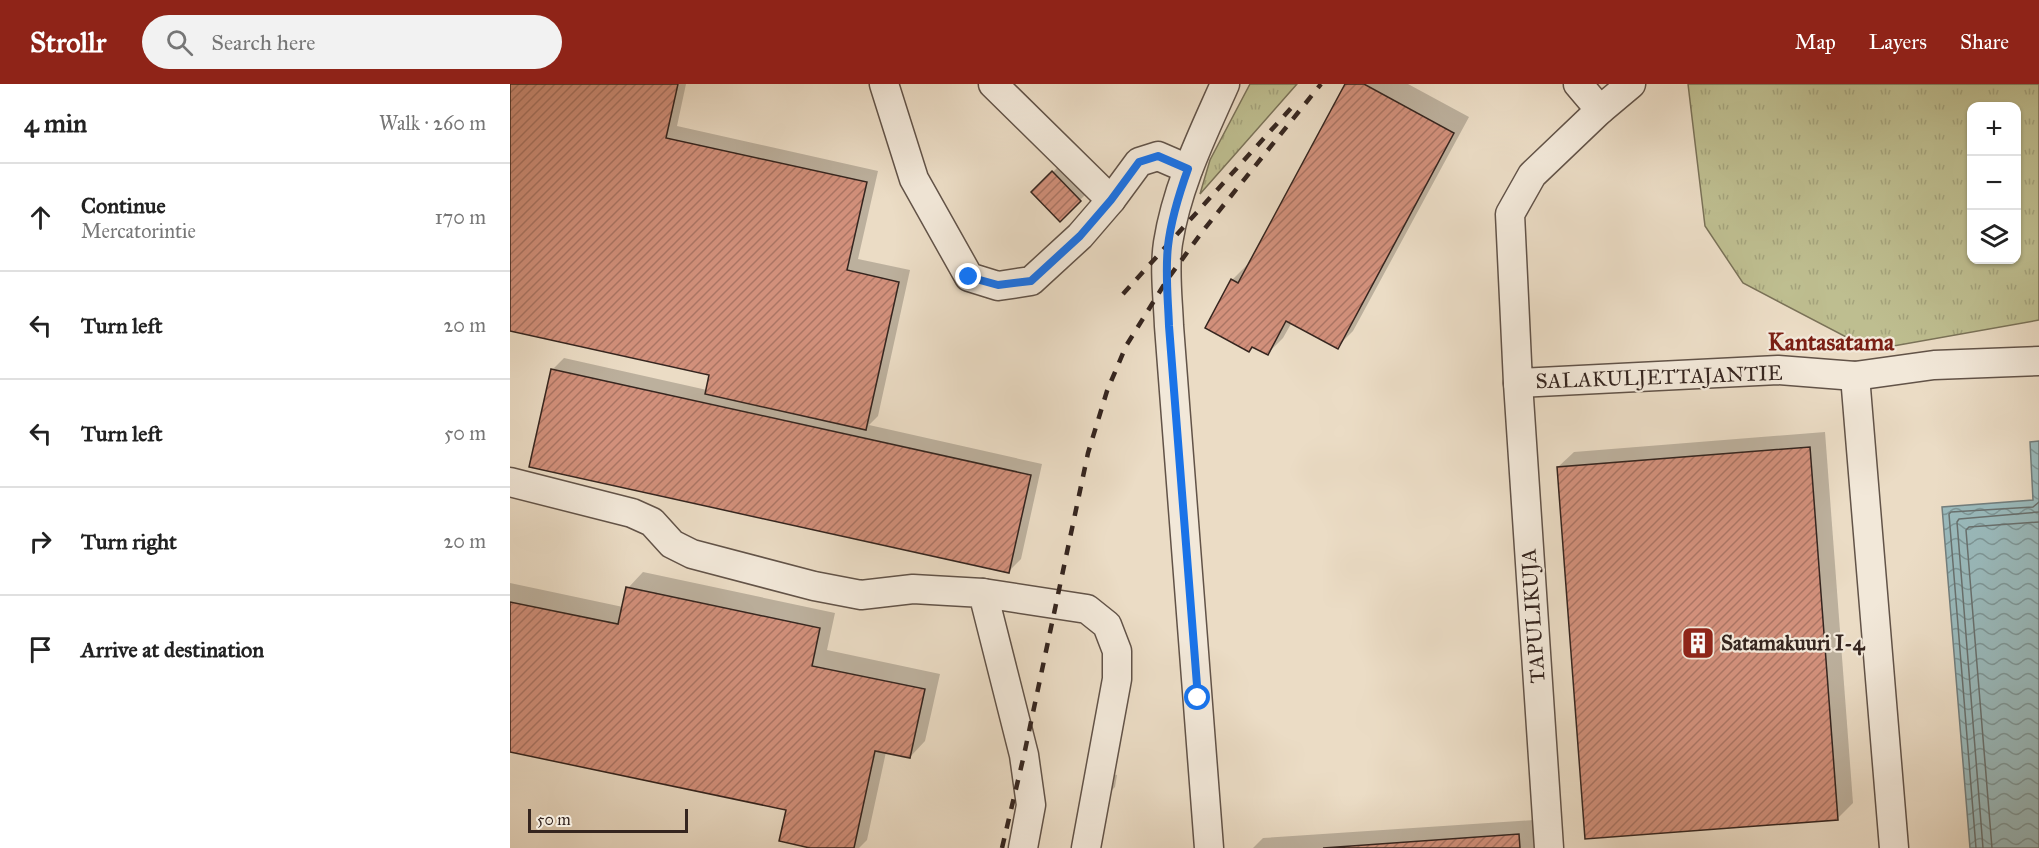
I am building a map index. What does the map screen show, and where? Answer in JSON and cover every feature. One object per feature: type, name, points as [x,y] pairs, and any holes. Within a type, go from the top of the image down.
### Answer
[{"type":"street","points":[[884,84],[914,179],[969,277],[998,285],[1031,281],[1080,236],[1139,162],[1158,156],[1188,169]]},
{"type":"street","points":[[993,84],[1111,200]]},
{"type":"street","points":[[1209,848],[1167,280],[1168,245],[1175,206],[1188,169],[1225,84]]},
{"type":"street","points":[[1578,84],[1600,110]]},
{"type":"street","name":"SALAKULJETTAJANTIE","points":[[1631,84],[1600,110],[1532,175],[1510,214],[1518,383],[1778,370],[1855,376],[1934,365],[2039,361]]},
{"type":"street","points":[[1855,376],[1894,848]]},
{"type":"street","name":"TAPULIKUJA","points":[[1518,383],[1549,848]]},
{"type":"street","points":[[510,482],[632,513],[652,522],[672,544],[692,554],[814,586],[861,595],[913,589],[983,593],[1087,609],[1107,625],[1117,651],[1117,679],[1086,848]]},
{"type":"street","points":[[983,593],[1024,755],[1031,805],[1023,848]]},
{"type":"green space","points":[[1250,84],[1297,84],[1200,194],[1210,160]]},
{"type":"green space","points":[[1688,84],[2039,84],[2039,320],[1871,350],[1743,283],[1705,226]]},
{"type":"water","points":[[2039,441],[2039,848],[1970,848],[1942,507],[2033,500],[2030,442]]},
{"type":"building","points":[[510,84],[678,84],[666,138],[867,182],[847,270],[899,282],[866,430],[705,394],[709,375],[510,331]]},
{"type":"building","points":[[1345,84],[1364,84],[1454,133],[1338,349],[1286,321],[1268,355],[1252,347],[1249,352],[1205,328],[1231,279],[1238,283]]},
{"type":"building","points":[[1052,171],[1081,201],[1060,222],[1031,192]]},
{"type":"building","points":[[551,369],[1031,475],[1009,573],[529,467]]},
{"type":"building","name":"Satamakuuri I-4","points":[[1810,447],[1838,820],[1585,839],[1557,467]]},
{"type":"building","points":[[626,587],[820,628],[812,666],[925,689],[910,758],[875,751],[854,848],[810,848],[779,841],[786,810],[510,752],[510,602],[618,624]]},
{"type":"building","points":[[1519,834],[1520,848],[1323,848]]},
{"type":"railway","points":[[1002,848],[1088,453],[1107,391],[1126,346],[1167,280],[1202,232],[1321,84]]},
{"type":"railway","points":[[1123,294],[1293,106]]},
{"type":"place","name":"Satamakuuri I-4","points":[[1698,643]]},
{"type":"district","name":"Kantasatama","points":[[1831,342]]},
{"type":"route","points":[[969,277],[998,285],[1031,281],[1080,236],[1139,162],[1158,156],[1188,169],[1175,206],[1168,245],[1167,280],[1198,698]]}]
